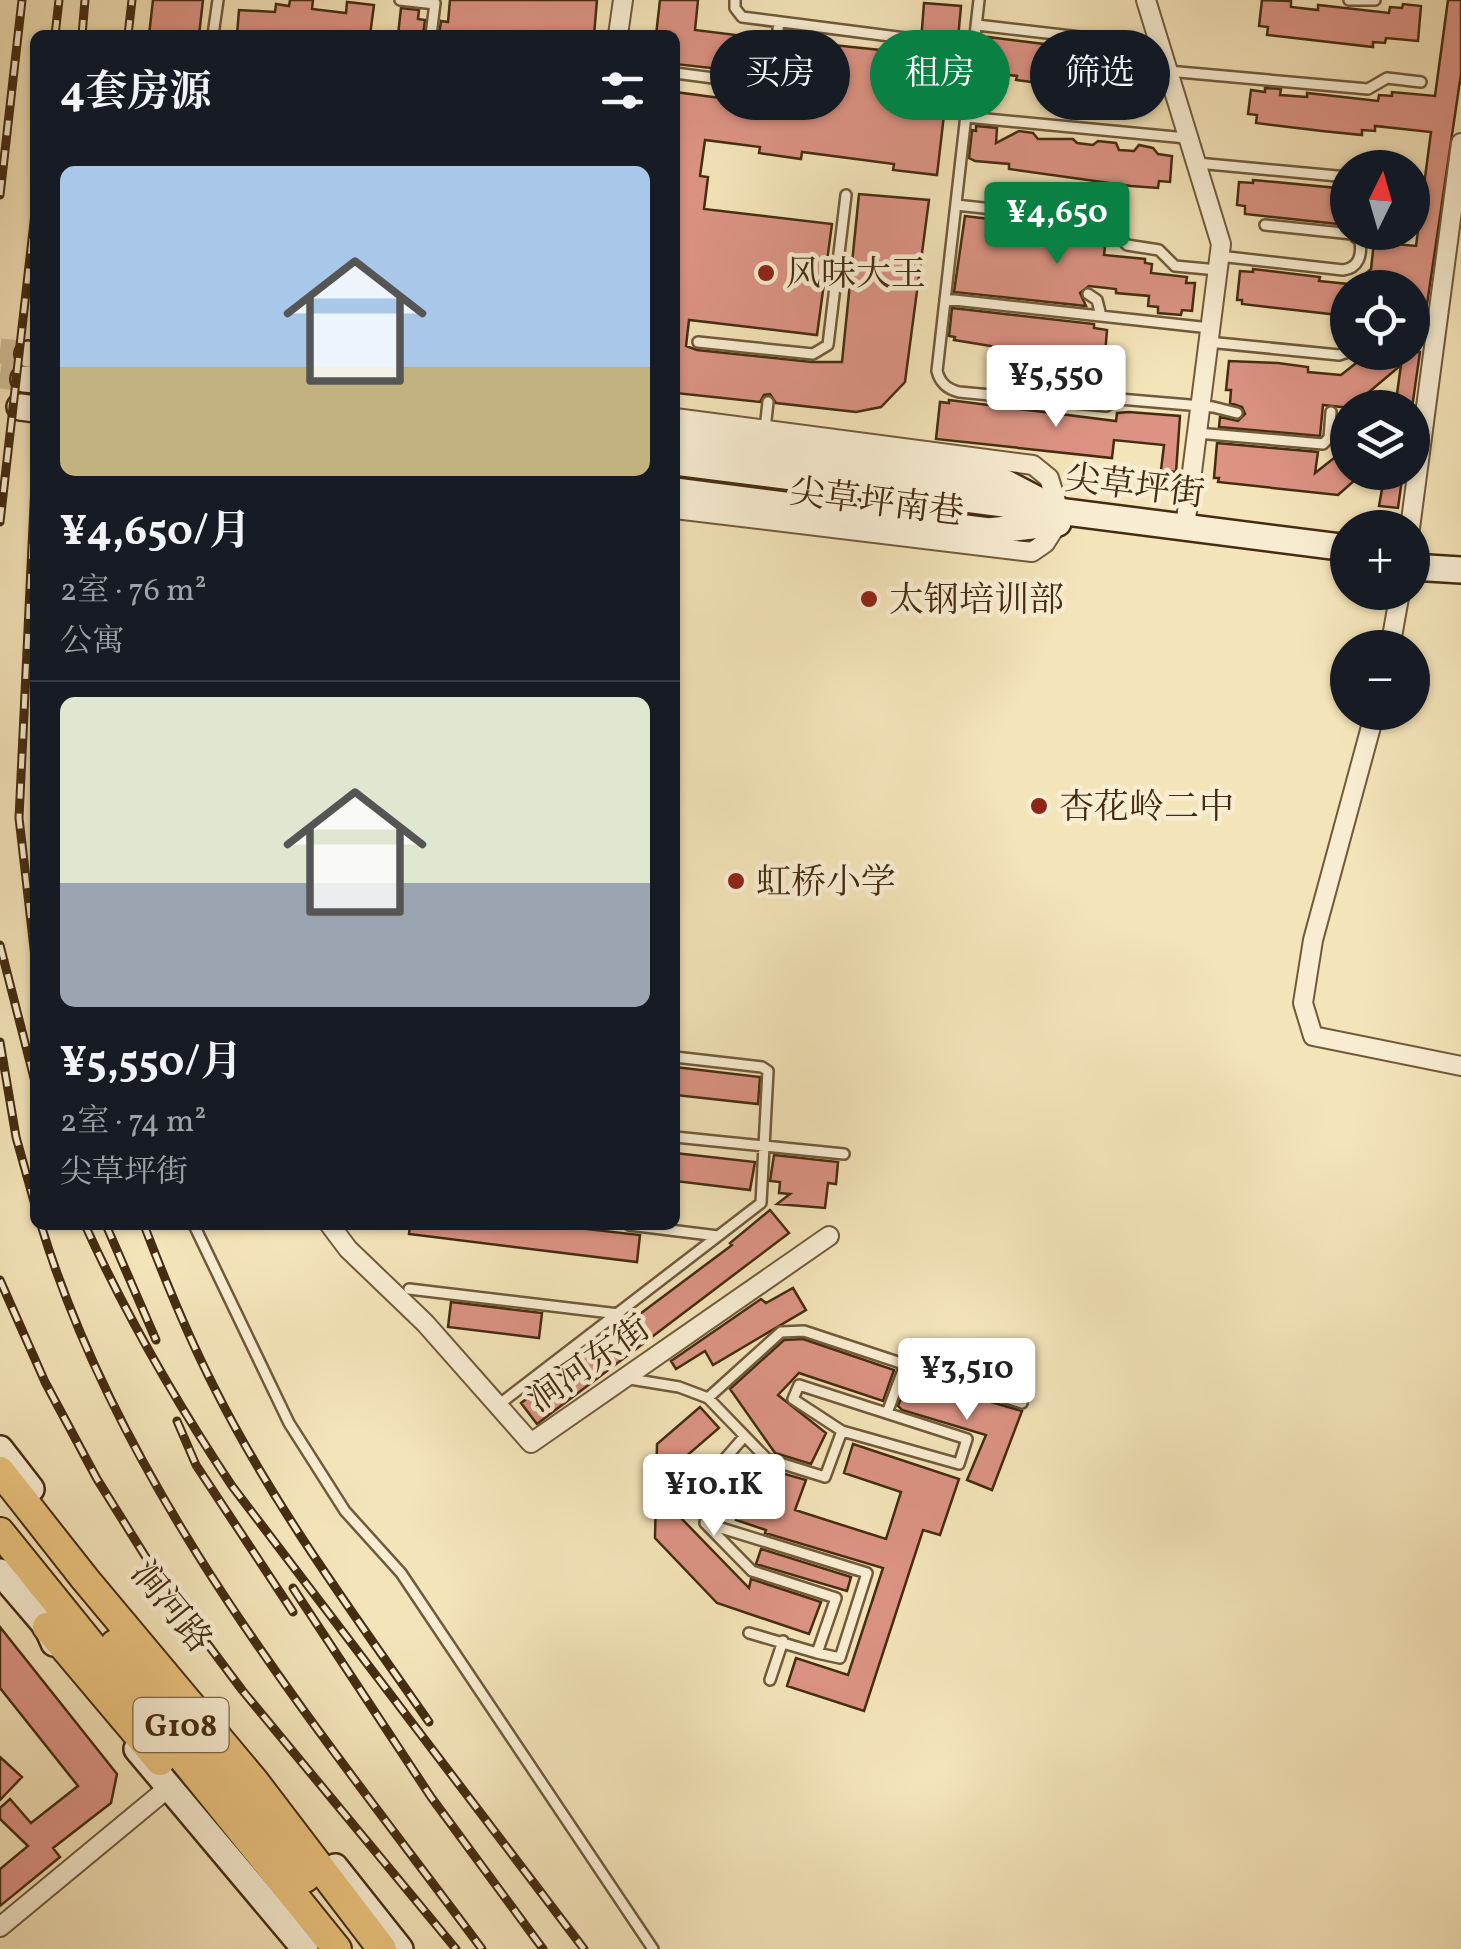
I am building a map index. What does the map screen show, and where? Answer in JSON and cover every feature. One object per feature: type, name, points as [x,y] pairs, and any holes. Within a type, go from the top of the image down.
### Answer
[{"type":"main road","points":[[680,439],[1000,480],[1059,517]]},
{"type":"main road","name":"尖草坪街","points":[[680,463],[1330,557]]},
{"type":"main road","name":"尖草坪街","points":[[680,476],[1185,527],[1330,546]]},
{"type":"main road","points":[[680,492],[989,531],[1059,517]]},
{"type":"main road","points":[[1430,556],[1461,558]]},
{"type":"main road","points":[[1430,568],[1461,570]]},
{"type":"main road","name":"涧河路","points":[[0,1449],[400,1949]]},
{"type":"main road","points":[[0,1471],[85,1580],[254,1781],[382,1949]]},
{"type":"main road","name":"涧河路","points":[[0,1501],[364,1949]]},
{"type":"main road","name":"G108","points":[[0,1532],[335,1949]]},
{"type":"main road","points":[[0,1572],[249,1870],[294,1920],[335,1949]]},
{"type":"main road","points":[[47,1627],[58,1651],[305,1949]]},
{"type":"street","points":[[619,30],[623,0]]},
{"type":"street","points":[[1146,0],[1154,30]]},
{"type":"street","points":[[1170,84],[1221,244],[1185,527]]},
{"type":"street","points":[[1412,510],[1461,143]]},
{"type":"street","points":[[680,419],[1033,465],[1049,478],[1059,517]]},
{"type":"street","name":"尖草坪南巷","points":[[680,510],[1032,552],[1045,544],[1059,517]]},
{"type":"street","points":[[1371,730],[1314,940],[1303,1003],[1314,1036],[1461,1066]]},
{"type":"street","name":"涧河东街","points":[[334,1230],[348,1249],[425,1323],[531,1443],[829,1236]]},
{"type":"street","points":[[0,1927],[168,1788]]},
{"type":"lane","points":[[213,30],[218,0]]},
{"type":"lane","points":[[400,0],[435,2],[432,30]]},
{"type":"lane","points":[[736,0],[742,17],[870,34]]},
{"type":"lane","points":[[975,30],[979,0]]},
{"type":"lane","points":[[1350,0],[1375,0]]},
{"type":"lane","points":[[680,74],[773,85],[778,22]]},
{"type":"lane","points":[[976,25],[1030,31]]},
{"type":"lane","points":[[1170,71],[1368,89],[1386,78],[1421,82]]},
{"type":"lane","points":[[966,120],[939,379],[951,390],[1106,406],[1119,399],[1237,413]]},
{"type":"lane","points":[[997,120],[1186,138]]},
{"type":"lane","points":[[1194,162],[1330,174]]},
{"type":"lane","points":[[698,342],[773,353],[812,354],[828,345],[846,195]]},
{"type":"lane","points":[[956,205],[1104,221],[1127,245],[1159,250],[1175,266],[1218,263],[1343,270],[1359,258],[1361,244],[1355,235],[1265,224]]},
{"type":"lane","points":[[1088,294],[1098,300],[1101,316]]},
{"type":"lane","points":[[945,299],[1101,316],[1330,354]]},
{"type":"lane","points":[[765,429],[768,402]]},
{"type":"lane","points":[[1197,433],[1319,445],[1328,440],[1330,421]]},
{"type":"lane","points":[[497,1406],[761,1203],[768,1071],[762,1067],[680,1058]]},
{"type":"lane","points":[[680,1138],[844,1154]]},
{"type":"lane","points":[[196,1230],[289,1424],[345,1510],[401,1573],[653,1949]]},
{"type":"lane","points":[[669,1230],[718,1236]]},
{"type":"lane","points":[[409,1289],[618,1314]]},
{"type":"lane","points":[[708,1398],[781,1332],[804,1331],[1022,1404]]},
{"type":"lane","points":[[887,1413],[904,1364]]},
{"type":"lane","points":[[622,1377],[679,1387],[708,1398],[767,1459],[825,1477],[842,1431]]},
{"type":"lane","points":[[800,1386],[968,1439],[959,1464],[842,1431],[793,1398],[800,1386]]},
{"type":"lane","points":[[705,1523],[718,1468],[743,1438]]},
{"type":"lane","points":[[705,1523],[752,1571],[836,1598],[817,1653]]},
{"type":"lane","points":[[705,1523],[867,1573],[840,1658],[749,1634]]},
{"type":"lane","points":[[770,1680],[783,1641]]},
{"type":"building","points":[[153,0],[203,0],[200,30],[150,30]]},
{"type":"building","points":[[290,0],[313,0],[312,9],[346,13],[347,2],[374,5],[371,30],[237,30],[239,10],[275,12],[276,4],[289,6]]},
{"type":"building","points":[[450,0],[597,0],[594,30],[440,30],[441,21],[448,22]]},
{"type":"building","points":[[660,0],[698,0],[695,30],[710,32],[710,68],[680,65],[680,30],[657,30]]},
{"type":"building","points":[[1262,0],[1291,1],[1291,7],[1318,10],[1318,5],[1389,13],[1390,7],[1402,8],[1403,4],[1421,6],[1418,41],[1386,38],[1385,43],[1373,42],[1373,47],[1267,35],[1268,27],[1259,26]]},
{"type":"building","points":[[1448,0],[1461,0],[1461,74],[1430,284],[1430,270],[1370,270],[1373,250],[1430,250],[1431,132],[1375,126],[1375,131],[1362,130],[1362,135],[1256,123],[1257,115],[1248,114],[1251,90],[1265,92],[1265,88],[1281,89],[1280,95],[1307,97],[1307,93],[1378,101],[1379,95],[1392,96],[1392,92],[1435,96]]},
{"type":"building","points":[[924,3],[961,6],[959,30],[922,30]]},
{"type":"building","points":[[401,8],[419,10],[418,19],[425,20],[424,30],[399,30]]},
{"type":"building","points":[[1010,40],[1030,42],[1030,82],[1016,80],[1017,76],[1010,75]]},
{"type":"building","points":[[850,47],[870,49],[870,120],[943,120],[937,175],[893,170],[894,164],[802,152],[801,159],[759,153],[760,147],[705,140],[700,176],[708,177],[704,209],[832,224],[817,335],[689,320],[686,346],[812,362],[842,362],[859,194],[929,200],[905,382],[881,407],[856,412],[776,403],[770,394],[760,402],[680,394],[680,93],[710,97],[710,120],[850,120]]},
{"type":"building","points":[[976,126],[997,128],[996,143],[1019,131],[1033,133],[1038,139],[1073,139],[1093,145],[1098,141],[1116,143],[1119,150],[1134,151],[1139,145],[1153,148],[1158,154],[1172,156],[1170,182],[1159,181],[1158,188],[1131,186],[975,161],[969,158],[972,130],[976,131]]},
{"type":"building","points":[[1239,182],[1330,187],[1330,223],[1245,214],[1245,206],[1237,205]]},
{"type":"building","points":[[965,216],[1023,223],[1026,227],[1065,228],[1072,238],[1082,230],[1100,232],[1100,238],[1106,238],[1104,255],[1145,259],[1145,263],[1152,264],[1151,273],[1187,277],[1186,283],[1195,283],[1192,311],[1182,310],[1181,315],[1158,313],[1158,307],[1148,306],[1149,296],[1089,286],[1080,293],[1086,306],[954,292]]},
{"type":"building","points":[[1240,271],[1320,277],[1319,281],[1330,282],[1330,314],[1242,304],[1242,300],[1237,300]]},
{"type":"building","points":[[952,308],[1094,324],[1094,328],[1107,330],[1105,354],[1095,353],[1094,360],[954,340],[949,336]]},
{"type":"building","points":[[1229,361],[1278,363],[1308,367],[1308,372],[1341,375],[1347,370],[1395,370],[1371,390],[1330,390],[1330,406],[1323,405],[1320,436],[1219,427],[1220,417],[1238,421],[1245,414],[1242,407],[1230,403],[1231,390],[1226,390]]},
{"type":"building","points":[[1400,370],[1417,370],[1415,390],[1398,390]]},
{"type":"building","points":[[940,402],[1116,421],[1117,413],[1129,412],[1180,416],[1176,472],[1161,470],[1164,445],[1114,440],[1112,458],[936,439]]},
{"type":"building","points":[[1217,443],[1318,452],[1315,473],[1330,461],[1330,490],[1344,490],[1338,495],[1218,482],[1219,478],[1214,478]]},
{"type":"building","points":[[1382,490],[1400,490],[1398,508],[1379,506]]},
{"type":"building","points":[[680,1068],[760,1077],[758,1104],[680,1096]]},
{"type":"building","points":[[680,1154],[755,1162],[750,1190],[680,1182]]},
{"type":"building","points":[[774,1155],[838,1162],[836,1184],[828,1183],[825,1208],[777,1204],[790,1194],[779,1193],[780,1182],[770,1181]]},
{"type":"building","points":[[770,1210],[789,1233],[537,1424],[521,1403],[732,1245]]},
{"type":"building","points":[[409,1230],[596,1230],[640,1235],[637,1262],[409,1234]]},
{"type":"building","points":[[793,1288],[806,1310],[713,1365],[705,1351],[676,1369],[671,1361],[761,1299],[766,1303]]},
{"type":"building","points":[[451,1302],[542,1313],[539,1338],[448,1327]]},
{"type":"building","points":[[803,1339],[894,1370],[883,1401],[799,1373],[778,1395],[826,1433],[811,1464],[775,1453],[730,1389],[784,1340]]},
{"type":"building","points":[[909,1378],[1022,1411],[992,1490],[967,1480],[986,1435],[902,1410],[898,1406]]},
{"type":"building","points":[[700,1407],[719,1428],[684,1458],[681,1518],[749,1588],[751,1579],[821,1602],[809,1634],[717,1603],[655,1538],[657,1444]]},
{"type":"building","points":[[853,1444],[959,1479],[940,1535],[923,1530],[864,1711],[787,1686],[796,1658],[848,1675],[883,1568],[765,1533],[766,1530],[736,1520],[744,1493],[755,1497],[764,1468],[806,1480],[795,1510],[886,1539],[901,1492],[844,1473]]},
{"type":"building","points":[[761,1549],[851,1577],[847,1591],[756,1564]]},
{"type":"building","points":[[0,1627],[117,1774],[111,1803],[53,1848],[60,1857],[0,1906],[0,1869],[28,1846],[0,1819],[0,1808],[10,1799],[31,1823],[78,1786],[0,1688]]},
{"type":"building","points":[[0,1757],[22,1777],[0,1800]]},
{"type":"tunnel","points":[[0,351],[28,354]]},
{"type":"tunnel","points":[[0,376],[24,379]]},
{"type":"railway","points":[[0,195],[22,0]]},
{"type":"railway","points":[[56,30],[59,0]]},
{"type":"railway","points":[[82,30],[85,0]]},
{"type":"railway","points":[[129,30],[132,0]]},
{"type":"railway","points":[[0,522],[30,257]]},
{"type":"railway","points":[[30,588],[19,818],[30,914]]},
{"type":"railway","points":[[0,945],[30,1062]]},
{"type":"railway","points":[[0,1042],[16,1137],[30,1187]]},
{"type":"railway","points":[[43,1230],[77,1325],[121,1421],[173,1514],[291,1693],[482,1949]]},
{"type":"railway","points":[[87,1230],[153,1358],[232,1486],[584,1949]]},
{"type":"railway","points":[[108,1230],[156,1340]]},
{"type":"railway","points":[[146,1230],[204,1367],[237,1431],[315,1558],[429,1722]]},
{"type":"railway","points":[[0,1280],[45,1382],[97,1479],[162,1583],[242,1690],[456,1949]]},
{"type":"railway","points":[[177,1421],[196,1465],[293,1612]]},
{"type":"railway","points":[[293,1588],[431,1797],[543,1949]]},
{"type":"place","name":"风味大王","points":[[766,273]]},
{"type":"place","name":"太钢培训部","points":[[869,599]]},
{"type":"place","name":"杏花岭二中","points":[[1039,806]]},
{"type":"place","name":"虹桥小学","points":[[736,881]]}]
